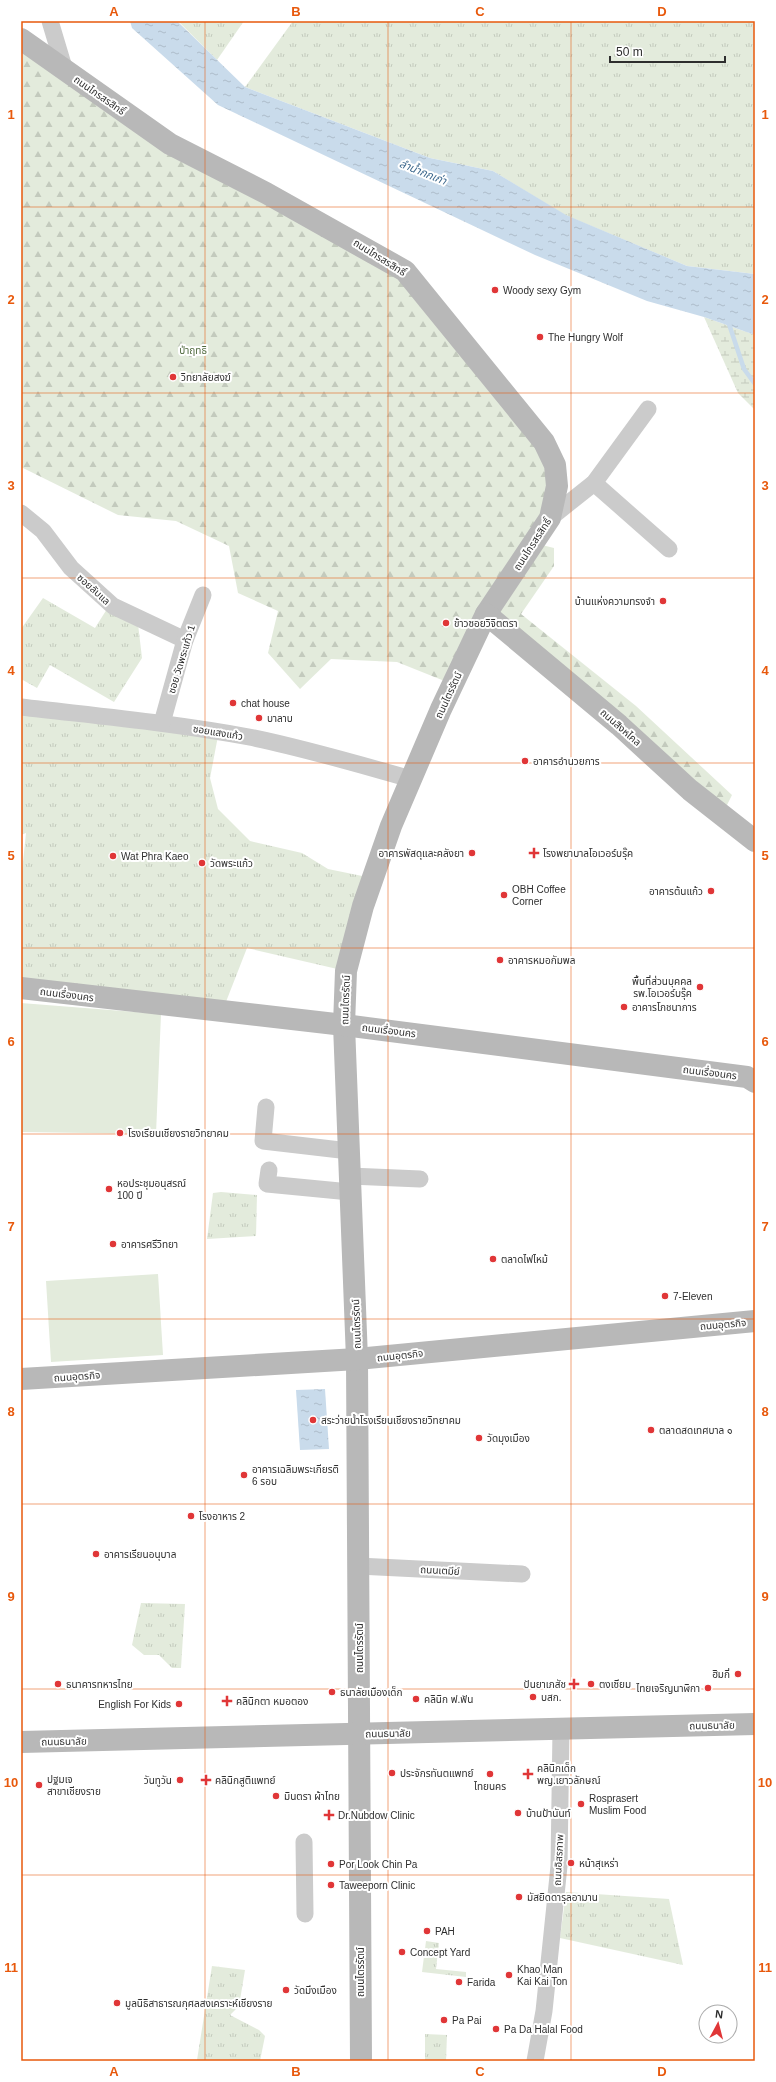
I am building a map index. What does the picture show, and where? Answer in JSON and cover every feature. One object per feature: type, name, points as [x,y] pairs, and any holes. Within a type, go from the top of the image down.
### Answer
[{"type":"street","points":[[50,21],[65,71]]},
{"type":"street","name":"ถนนไกรสรสิทธิ์","points":[[21,39],[170,144],[266,193],[405,270],[544,442],[555,465],[557,486],[550,518],[486,614]]},
{"type":"street","points":[[550,518],[594,483],[648,409]]},
{"type":"street","points":[[594,483],[669,549]]},
{"type":"street","name":"ซอยลับแล","points":[[21,513],[43,531],[71,568],[113,606],[185,640]]},
{"type":"street","name":"ซอย วัดพระแก้ว 1","points":[[162,723],[185,640],[202,595]]},
{"type":"street","name":"ถนนไตรรัตน์","points":[[361,2061],[357,1359],[344,1025],[346,971],[363,906],[390,826],[441,709],[486,614]]},
{"type":"street","name":"ถนนสิงหไคล","points":[[486,614],[619,725],[690,790],[755,841]]},
{"type":"street","name":"ซอยแสงแก้ว","points":[[21,707],[162,723],[258,739],[320,753],[411,779]]},
{"type":"street","name":"ถนนเรื่องนคร","points":[[21,988],[344,1025],[747,1077],[755,1082]]},
{"type":"street","points":[[266,1107],[263,1141],[349,1151]]},
{"type":"street","points":[[269,1170],[267,1184],[350,1184],[420,1179]]},
{"type":"street","name":"ถนนอุตรกิจ","points":[[21,1379],[357,1359],[755,1321]]},
{"type":"street","name":"ถนนเตมีย์","points":[[358,1566],[522,1574]]},
{"type":"street","name":"ถนนธนาลัย","points":[[21,1742],[755,1724]]},
{"type":"street","name":"ถนนอิสรภาพ","points":[[535,2061],[544,2011],[559,1866],[561,1729]]},
{"type":"street","points":[[304,1842],[305,1914]]},
{"type":"green space","points":[[178,21],[244,21],[217,60]]},
{"type":"green space","points":[[293,21],[755,21],[755,274],[687,266],[565,215],[493,171],[430,158],[245,87]]},
{"type":"green space","name":"ป่าฤทธิ","points":[[21,39],[170,144],[405,271],[555,465],[534,543],[554,548],[554,566],[521,614],[636,706],[732,795],[725,809],[486,615],[447,682],[397,662],[331,659],[300,689],[268,653],[278,611],[238,593],[229,546],[176,521],[118,515],[21,467]]},
{"type":"green space","points":[[704,317],[755,335],[755,410],[738,393]]},
{"type":"green space","points":[[43,598],[95,628],[107,609],[138,624],[142,658],[114,702],[50,665],[37,688],[21,679],[21,629]]},
{"type":"green space","name":"วัดพระแก้ว","points":[[21,708],[218,736],[210,778],[218,809],[250,841],[302,853],[328,869],[372,878],[346,971],[247,948],[222,1012],[21,988],[21,881],[26,833],[21,835]]},
{"type":"green space","points":[[21,1003],[161,1014],[156,1134],[21,1132]]},
{"type":"green space","points":[[221,1192],[257,1195],[256,1236],[207,1239],[213,1193]]},
{"type":"green space","points":[[158,1274],[163,1355],[51,1362],[46,1281]]},
{"type":"green space","points":[[141,1603],[185,1604],[181,1668],[172,1668],[159,1655],[144,1655],[132,1645]]},
{"type":"green space","points":[[566,1892],[669,1899],[683,1965],[560,1938]]},
{"type":"green space","points":[[426,1941],[439,1943],[436,1969],[466,1972],[466,1977],[422,1972]]},
{"type":"green space","points":[[212,1966],[245,1970],[239,2006],[230,2015],[259,2030],[265,2036],[260,2061],[197,2060]]},
{"type":"green space","points":[[425,2034],[447,2035],[446,2061],[425,2061]]},
{"type":"water","points":[[130,21],[177,21],[245,87],[430,158],[493,171],[566,215],[687,266],[755,274],[755,335],[704,317],[647,301],[535,255],[218,105],[132,28]]},
{"type":"water","name":"สระว่ายน้ำโรงเรียนเชียงรายวิทยาคม","points":[[325,1389],[329,1449],[300,1450],[296,1390]]},
{"type":"waterway","name":"ลำน้ำกกเก่า","points":[[728,321],[744,369],[755,384]]},
{"type":"place","name":"Woody sexy Gym","points":[[495,290]]},
{"type":"place","name":"The Hungry Wolf","points":[[540,337]]},
{"type":"place","name":"วิทยาลัยสงฆ์","points":[[173,377]]},
{"type":"place","name":"บ้านแห่งความทรงจำ","points":[[663,601]]},
{"type":"place","name":"ข้าวซอยวิจิตตรา","points":[[446,623]]},
{"type":"place","name":"chat house","points":[[233,703]]},
{"type":"place","name":"บาลาบ","points":[[259,718]]},
{"type":"place","name":"อาคารอำนวยการ","points":[[525,761]]},
{"type":"place","name":"อาคารพัสดุและคลังยา","points":[[472,853]]},
{"type":"place","name":"โรงพยาบาลโอเวอร์บรุ๊ค","points":[[534,853]]},
{"type":"place","name":"Wat Phra Kaeo","points":[[113,856]]},
{"type":"place","name":"วัดพระแก้ว","points":[[202,863]]},
{"type":"place","name":"อาคารต้นแก้ว","points":[[711,891]]},
{"type":"place","name":"OBH Coffee Corner","points":[[504,895]]},
{"type":"place","name":"อาคารหมอกัมพล","points":[[500,960]]},
{"type":"place","name":"พื้นที่ส่วนบุคคล รพ.โอเวอร์บรุ๊ค","points":[[700,987]]},
{"type":"place","name":"อาคารโภชนาการ","points":[[624,1007]]},
{"type":"place","name":"โรงเรียนเชียงรายวิทยาคม","points":[[120,1133]]},
{"type":"place","name":"หอประชุมอนุสรณ์ 100 ปี","points":[[109,1189]]},
{"type":"place","name":"อาคารศรีวิทยา","points":[[113,1244]]},
{"type":"place","name":"ตลาดไฟไหม้","points":[[493,1259]]},
{"type":"place","name":"7-Eleven","points":[[665,1296]]},
{"type":"place","name":"สระว่ายน้ำโรงเรียนเชียงรายวิทยาคม","points":[[313,1420]]},
{"type":"place","name":"ตลาดสดเทศบาล ๑","points":[[651,1430]]},
{"type":"place","name":"วัดมุงเมือง","points":[[479,1438]]},
{"type":"place","name":"อาคารเฉลิมพระเกียรติ 6 รอบ","points":[[244,1475]]},
{"type":"place","name":"โรงอาหาร 2","points":[[191,1516]]},
{"type":"place","name":"อาคารเรียนอนุบาล","points":[[96,1554]]},
{"type":"place","name":"ฮิมกี่","points":[[738,1674]]},
{"type":"place","name":"ธนาคารทหารไทย","points":[[58,1684]]},
{"type":"place","name":"ปันยาเภสัช","points":[[574,1684]]},
{"type":"place","name":"ตงเซียม","points":[[591,1684]]},
{"type":"place","name":"ไทยเจริญนาฬิกา","points":[[708,1688]]},
{"type":"place","name":"ธนาลัยเมืองเด็ก","points":[[332,1692]]},
{"type":"place","name":"บสก.","points":[[533,1697]]},
{"type":"place","name":"คลินิก ฟ.ฟัน","points":[[416,1699]]},
{"type":"place","name":"คลินิกตา หมอตอง","points":[[227,1701]]},
{"type":"place","name":"English For Kids","points":[[179,1704]]},
{"type":"place","name":"ประจักรทันตแพทย์","points":[[392,1773]]},
{"type":"place","name":"ไทยนคร","points":[[490,1774]]},
{"type":"place","name":"คลินิกเด็ก พญ.เยาวลักษณ์","points":[[528,1774]]},
{"type":"place","name":"วันทูวัน","points":[[180,1780]]},
{"type":"place","name":"คลินิกสูติแพทย์","points":[[206,1780]]},
{"type":"place","name":"ปฐมเจ สาขาเชียงราย","points":[[39,1785]]},
{"type":"place","name":"มินตรา ผ้าไทย","points":[[276,1796]]},
{"type":"place","name":"Rosprasert Muslim Food","points":[[581,1804]]},
{"type":"place","name":"บ้านป้านันท์","points":[[518,1813]]},
{"type":"place","name":"Dr.Nubdow Clinic","points":[[329,1815]]},
{"type":"place","name":"หน้าสุเหร่า","points":[[571,1863]]},
{"type":"place","name":"Por Look Chin Pa","points":[[331,1864]]},
{"type":"place","name":"Taweeporn Clinic","points":[[331,1885]]},
{"type":"place","name":"มัสยิดดารุลอามาน","points":[[519,1897]]},
{"type":"place","name":"PAH","points":[[427,1931]]},
{"type":"place","name":"Concept Yard","points":[[402,1952]]},
{"type":"place","name":"Khao Man Kai Kai Ton","points":[[509,1975]]},
{"type":"place","name":"Farida","points":[[459,1982]]},
{"type":"place","name":"วัดมิ่งเมือง","points":[[286,1990]]},
{"type":"place","name":"มูลนิธิสาธารณกุศลสงเคราะห์เชียงราย","points":[[117,2003]]},
{"type":"place","name":"Pa Pai","points":[[444,2020]]},
{"type":"place","name":"Pa Da Halal Food","points":[[496,2029]]}]
